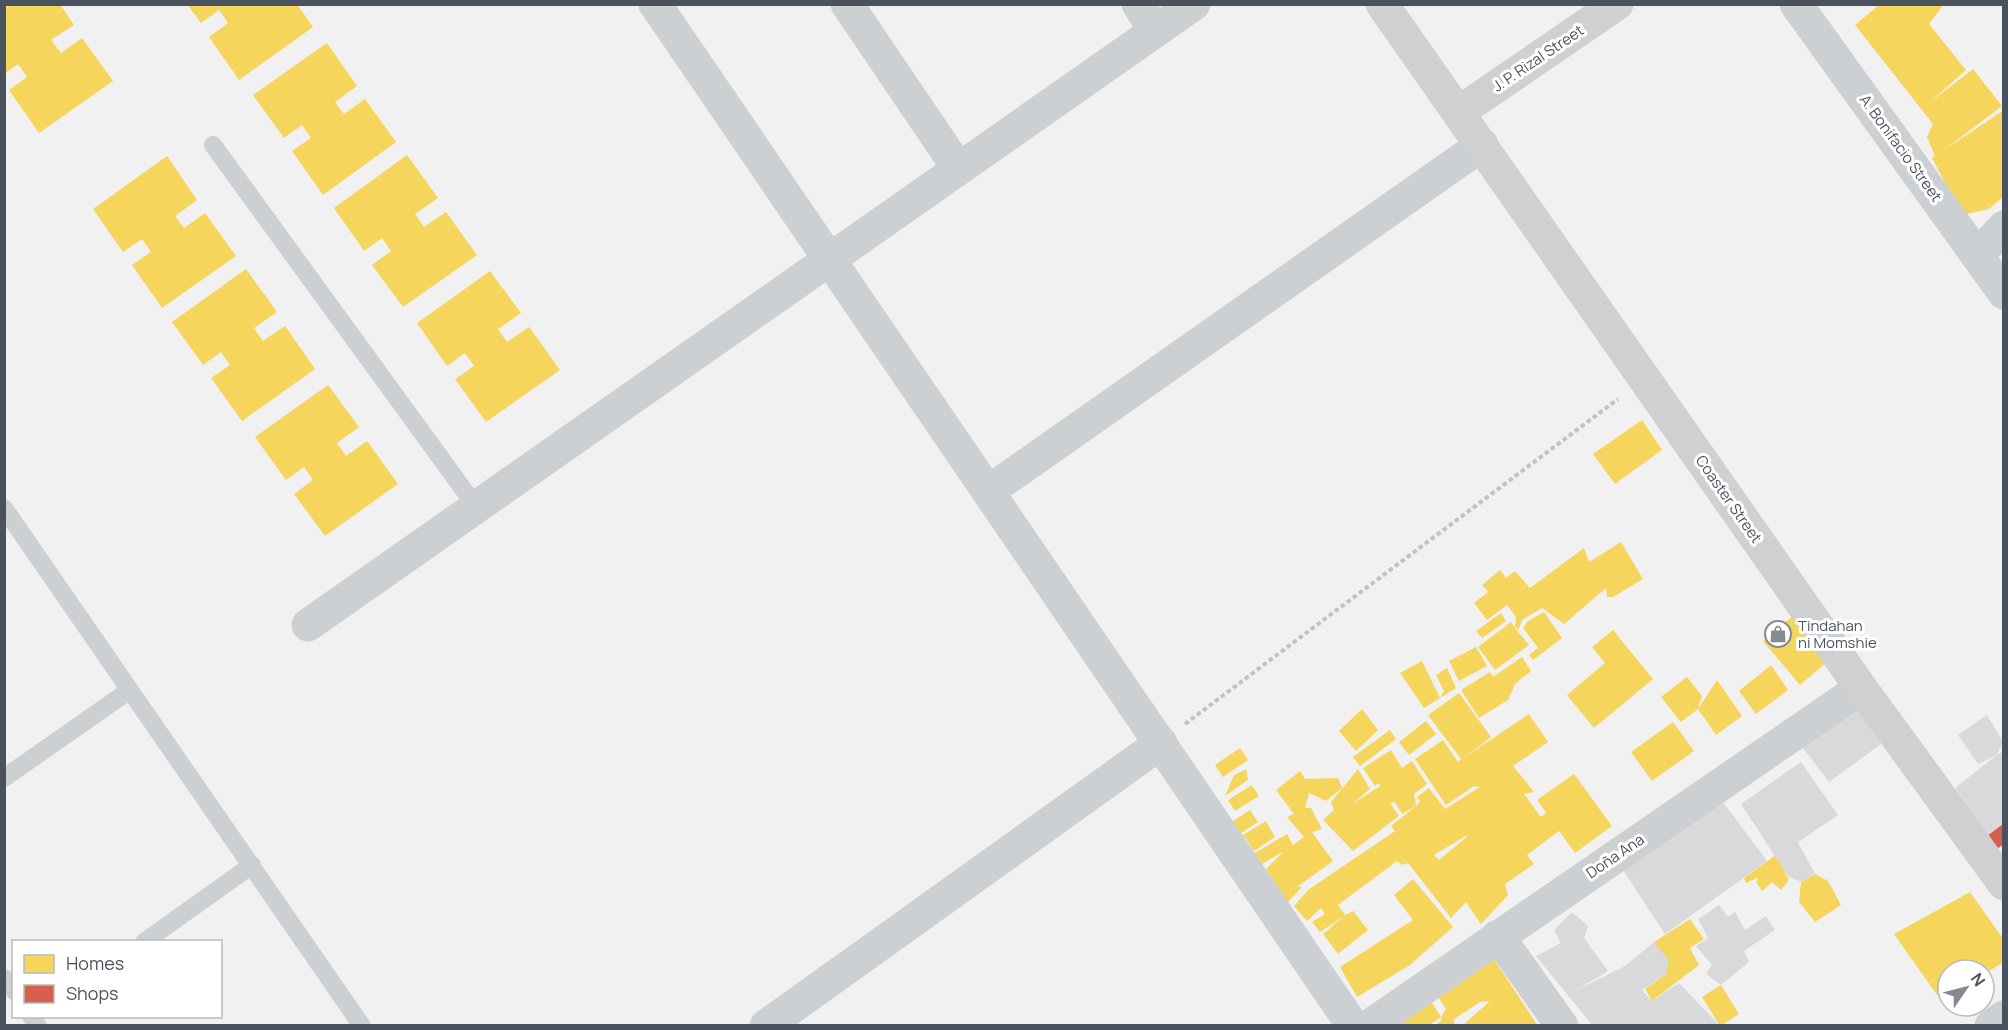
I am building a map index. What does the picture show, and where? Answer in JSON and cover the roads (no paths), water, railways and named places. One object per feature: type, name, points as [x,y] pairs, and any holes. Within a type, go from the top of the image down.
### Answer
[{"type":"street","points":[[655,4],[830,257],[1353,1026]]},
{"type":"street","points":[[847,4],[958,168]]},
{"type":"street","points":[[308,625],[958,168],[1147,18],[1194,4]]},
{"type":"street","name":"Coaster Street","points":[[1382,4],[1861,688],[2004,884]]},
{"type":"street","name":"J. P. Rizal Street","points":[[1459,112],[1617,4]]},
{"type":"street","name":"A. Bonifacio Street","points":[[1796,4],[2004,293]]},
{"type":"street","points":[[989,491],[1482,145]]},
{"type":"street","points":[[1978,255],[2004,227]]},
{"type":"street","name":"Doña Ana","points":[[1369,1026],[1861,688]]},
{"type":"street","points":[[766,1026],[1161,742]]},
{"type":"street","points":[[1498,936],[1562,1026]]},
{"type":"street","points":[[1991,1026],[2004,1017]]},
{"type":"lane","points":[[213,146],[477,508]]},
{"type":"lane","points":[[4,508],[362,1026]]},
{"type":"lane","points":[[4,778],[130,690]]},
{"type":"lane","points":[[147,940],[252,866]]},
{"type":"place","name":"Tindahan ni Momshie","points":[[1778,634]]}]
